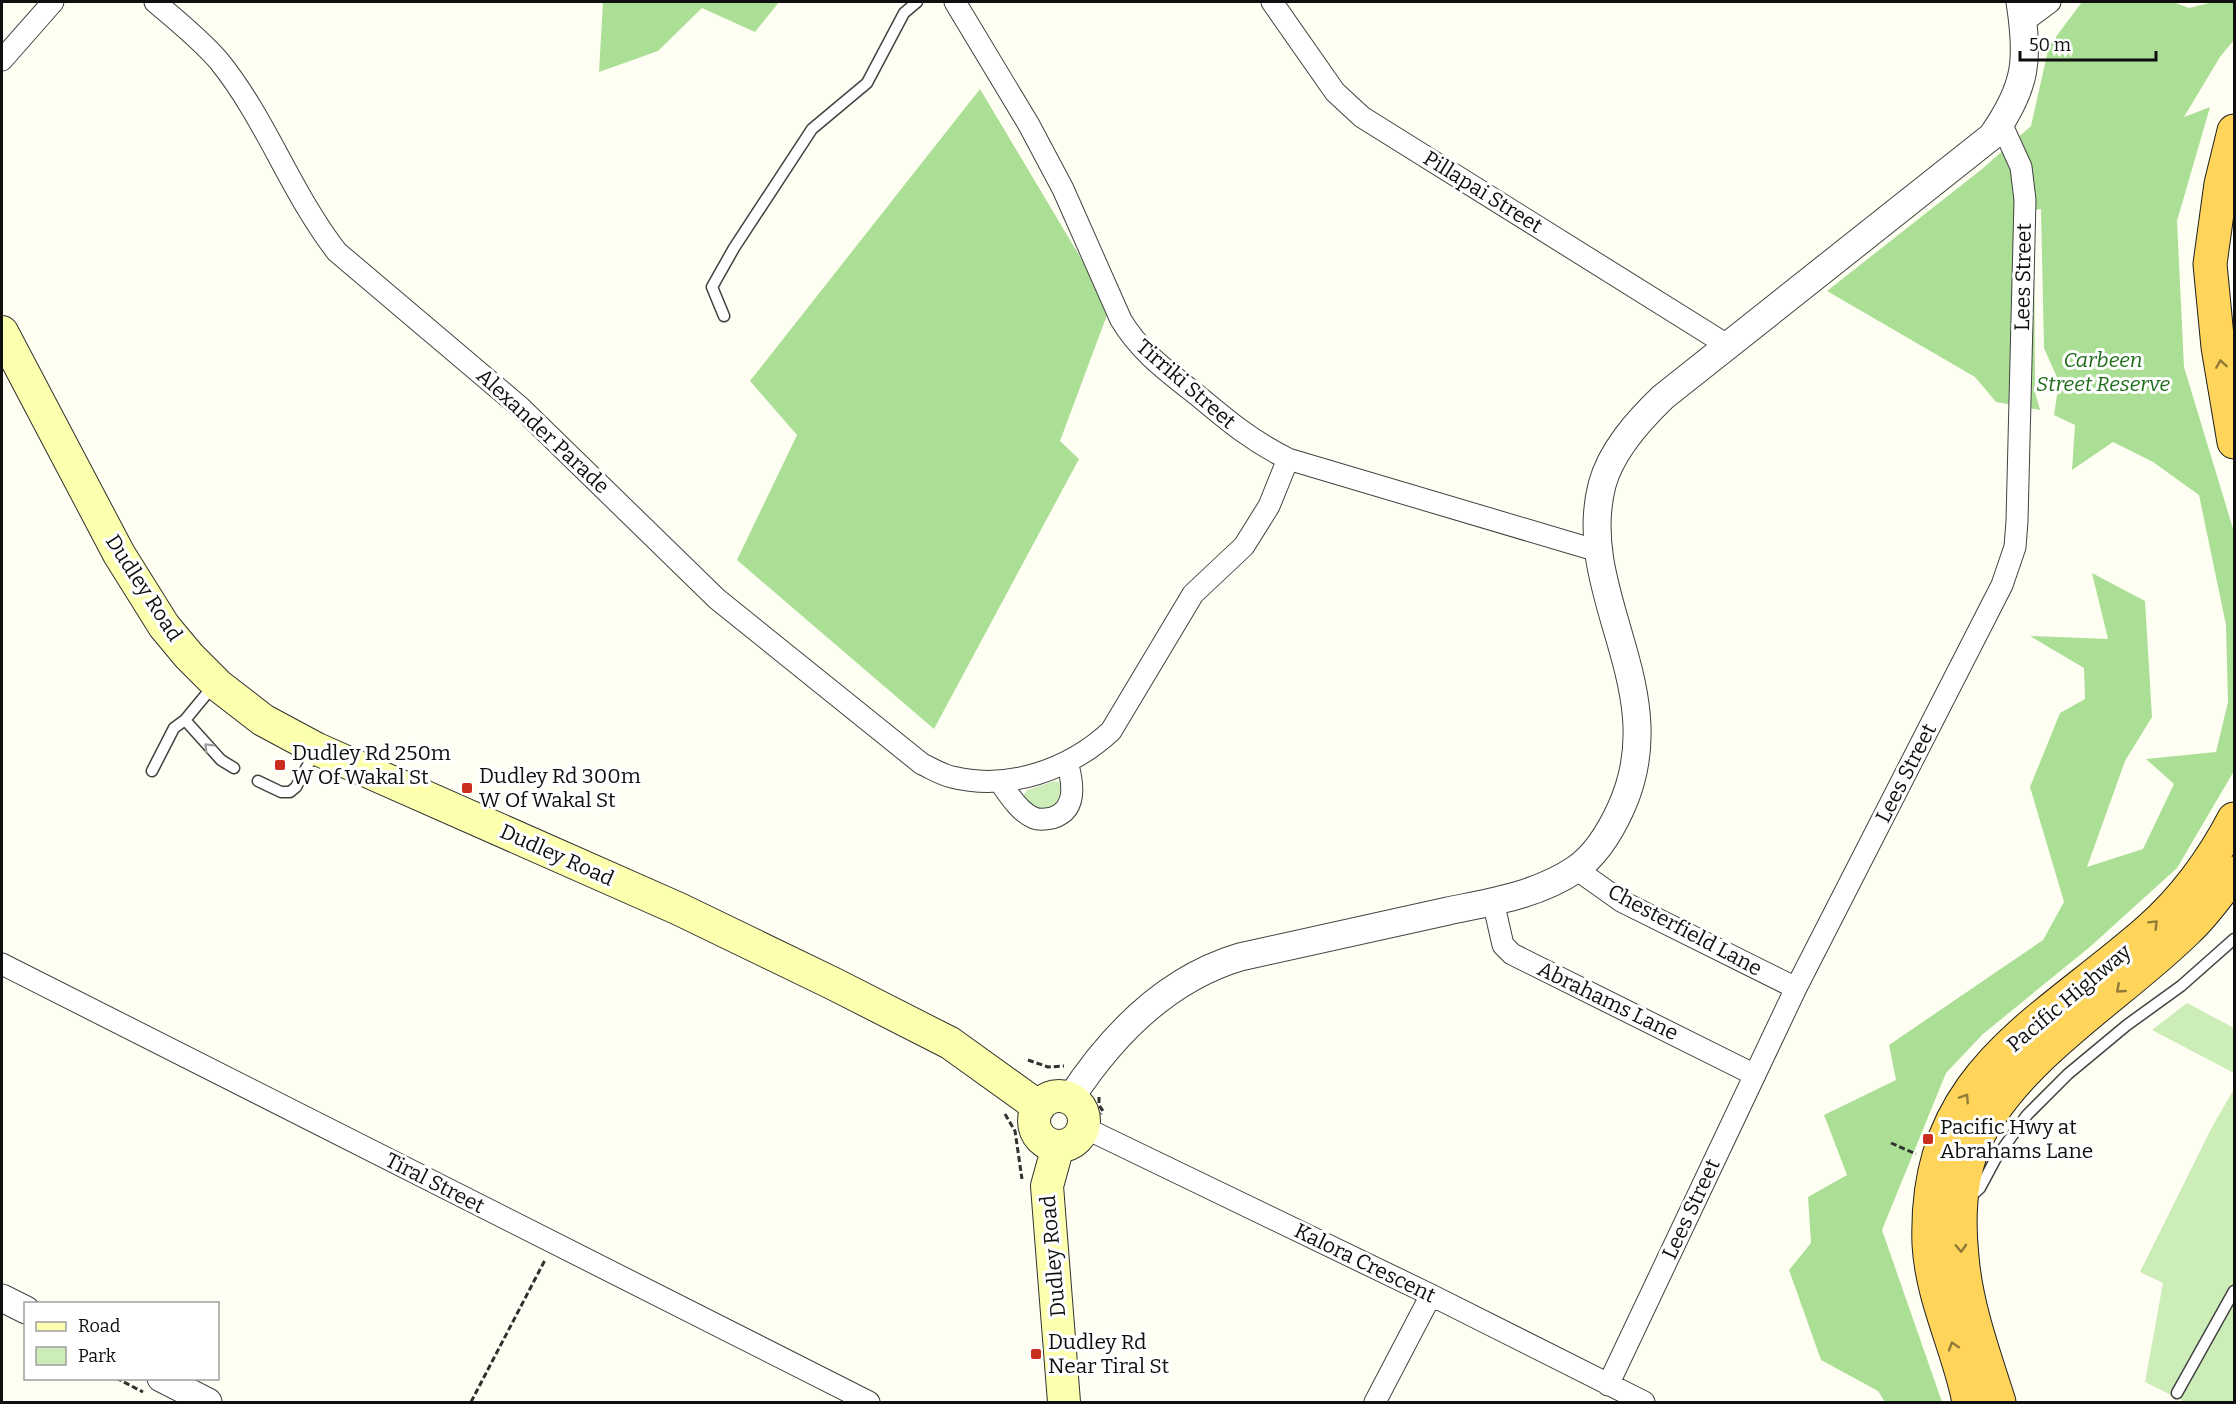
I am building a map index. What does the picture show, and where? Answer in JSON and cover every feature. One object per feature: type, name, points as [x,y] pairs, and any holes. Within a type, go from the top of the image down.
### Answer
[{"type":"highway","points":[[2235,131],[2221,184],[2210,264],[2218,347],[2235,442]]},
{"type":"highway","name":"Pacific Highway","points":[[1969,1402],[1936,1291],[1929,1246],[1930,1195],[1942,1142],[1974,1084],[2026,1029],[2151,928],[2201,874],[2235,819]]},
{"type":"highway","name":"Pacific Highway","points":[[1999,1402],[1965,1285],[1961,1247],[1962,1206],[1967,1165],[1975,1142],[1993,1110],[2031,1066],[2189,928],[2235,873]]},
{"type":"main road","name":"Dudley Road","points":[[2,332],[119,554],[164,626],[216,683],[263,720],[317,749],[679,909],[834,984],[950,1043],[1039,1107]]},
{"type":"main road","points":[[1052,1098],[1070,1099],[1092,1121],[1073,1142],[1058,1146],[1042,1139],[1035,1129],[1036,1113],[1039,1107],[1052,1098]]},
{"type":"main road","name":"Dudley Road","points":[[1058,1146],[1047,1186],[1064,1402]]},
{"type":"street","points":[[2,60],[53,2]]},
{"type":"street","name":"Alexander Parade","points":[[154,2],[218,61],[243,98],[319,228],[337,252],[528,414],[717,599],[922,764],[950,777],[999,781],[1035,774],[1067,762],[1093,748],[1111,731],[1123,714],[1188,602],[1244,546],[1269,507],[1288,459]]},
{"type":"street","name":"Tirriki Street","points":[[955,2],[1029,125],[1063,189],[1121,320],[1132,338],[1151,358],[1255,442],[1288,459],[1598,551]]},
{"type":"street","name":"Pillapai Street","points":[[1272,2],[1335,92],[1362,117],[1727,345]]},
{"type":"street","points":[[1070,1099],[1099,1056],[1125,1027],[1156,1002],[1202,971],[1240,957],[1519,896],[1576,869],[1596,849],[1612,827],[1633,774],[1638,738],[1632,680],[1598,551],[1598,506],[1602,484],[1621,446],[1647,412],[1727,345],[1979,148],[2001,123],[2013,104],[2025,63],[2027,43],[2022,12],[2050,2]]},
{"type":"street","name":"Lees Street","points":[[1608,1384],[1796,988],[2002,585],[2014,547],[2018,521],[2025,200],[2021,167],[2001,123]]},
{"type":"street","points":[[999,781],[1035,819],[1054,817],[1067,807],[1073,790],[1067,762]]},
{"type":"street","name":"Chesterfield Lane","points":[[1576,869],[1621,901],[1796,988]]},
{"type":"street","name":"Abrahams Lane","points":[[1493,901],[1503,945],[1512,954],[1755,1075]]},
{"type":"street","name":"Tiral Street","points":[[2,964],[869,1402]]},
{"type":"street","name":"Kalora Crescent","points":[[1092,1121],[1644,1402]]},
{"type":"street","points":[[1375,1402],[1431,1295]]},
{"type":"street","points":[[2,1298],[24,1310]]},
{"type":"street","points":[[154,1387],[208,1402]]},
{"type":"lane","points":[[724,316],[712,287],[734,248],[812,129],[867,83],[904,14],[917,2]]},
{"type":"lane","points":[[152,771],[174,728],[185,720],[216,683]]},
{"type":"lane","points":[[185,720],[221,760],[234,768]]},
{"type":"lane","points":[[258,781],[281,792],[291,792],[317,749]]},
{"type":"lane","points":[[1962,1206],[1980,1188],[1996,1158],[2026,1115],[2068,1074],[2127,1025],[2181,986],[2235,939]]},
{"type":"lane","points":[[2177,1393],[2235,1291]]},
{"type":"path","points":[[1028,1060],[1056,1068],[1066,1064]]},
{"type":"path","points":[[1092,1121],[1103,1111],[1099,1105],[1102,1090]]},
{"type":"path","points":[[1891,1143],[1916,1154]]},
{"type":"path","points":[[471,1402],[554,1243]]},
{"type":"path","points":[[124,1380],[154,1387]]},
{"type":"green space","points":[[603,2],[779,2],[755,32],[702,8],[658,51],[599,72]]},
{"type":"green space","name":"Carbeen Street Reserve","points":[[2082,2],[2173,2],[2189,8],[2213,2],[2234,2],[2234,40],[2220,57],[2184,117],[2210,107],[2177,221],[2184,367],[2234,532],[2234,771],[2177,868],[2091,946],[1983,1034],[1946,1073],[1882,1230],[1942,1402],[1885,1402],[1878,1391],[1821,1360],[1789,1270],[1811,1243],[1808,1197],[1847,1175],[1824,1115],[1896,1080],[1889,1045],[2043,940],[2064,902],[2030,787],[2060,713],[2085,699],[2084,668],[2030,636],[2108,639],[2092,573],[2145,601],[2152,717],[2125,761],[2087,867],[2143,849],[2174,784],[2146,759],[2216,752],[2228,702],[2226,625],[2199,495],[2153,462],[2113,442],[2072,470],[2075,425],[2054,415],[2059,382],[2044,348],[2041,209],[2034,210],[2035,392],[2040,410],[1996,402],[1975,377],[1827,291],[1982,169],[2031,126],[2049,46]]},
{"type":"green space","points":[[980,89],[1110,307],[1060,441],[1079,459],[934,729],[737,560],[797,435],[750,381]]},
{"type":"green space","points":[[1054,781],[1061,783],[1064,790],[1059,806],[1039,811],[1024,802],[1023,796],[1027,790]]},
{"type":"green space","points":[[2187,1003],[2234,1028],[2234,1073],[2152,1030]]},
{"type":"green space","points":[[2234,1089],[2234,1402],[2185,1402],[2145,1382],[2163,1283],[2140,1272],[2211,1129]]},
{"type":"place","name":"Dudley Rd 250m W Of Wakal St","points":[[280,765]]},
{"type":"place","name":"Dudley Rd 300m W Of Wakal St","points":[[467,788]]},
{"type":"place","name":"Pacific Hwy at Abrahams Lane","points":[[1928,1139]]},
{"type":"place","name":"Dudley Rd Near Tiral St","points":[[1036,1354]]}]
